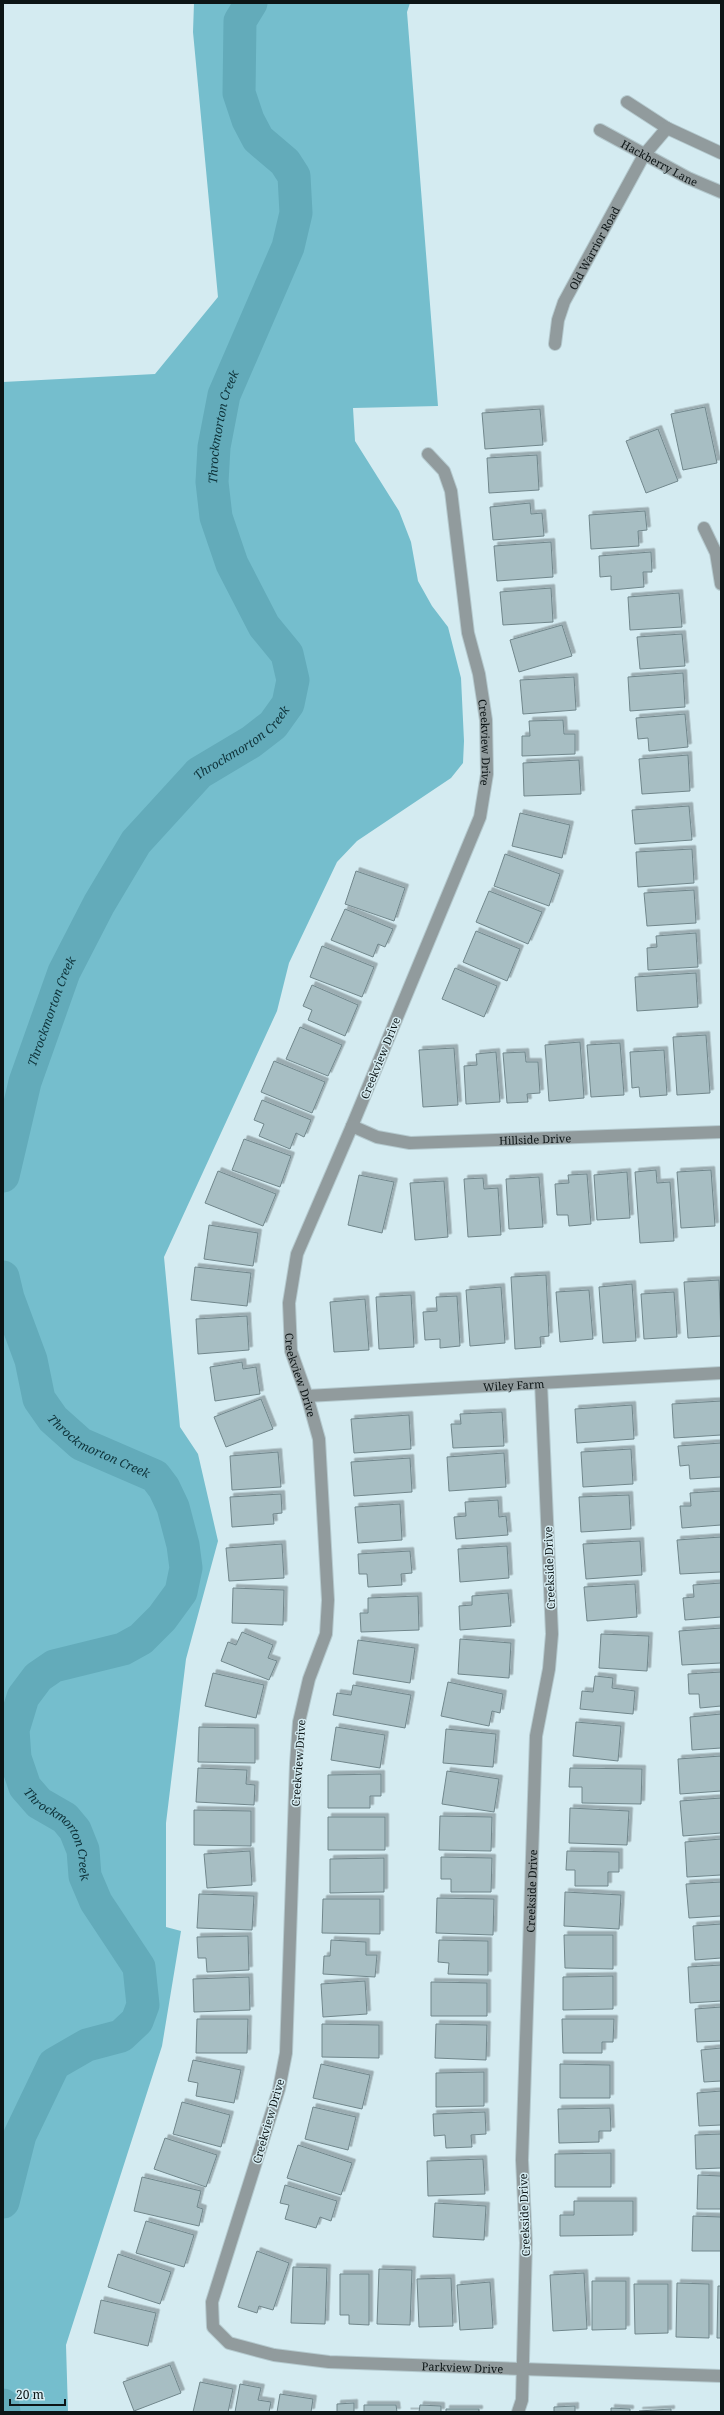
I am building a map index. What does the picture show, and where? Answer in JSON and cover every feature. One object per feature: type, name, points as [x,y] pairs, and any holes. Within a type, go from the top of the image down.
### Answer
[{"type":"street","points":[[627,102],[667,128],[721,153]]},
{"type":"street","name":"Old Warrior Road","points":[[555,344],[558,320],[564,302],[644,155],[667,128]]},
{"type":"street","name":"Hackberry Lane","points":[[600,130],[644,155],[721,192]]},
{"type":"street","name":"Creekview Drive","points":[[213,2327],[212,2302],[279,2089],[286,2053],[296,1764],[299,1722],[309,1679],[326,1634],[328,1600],[319,1438],[307,1396],[291,1351],[289,1303],[297,1254],[352,1126],[480,817],[487,774],[486,720],[479,674],[468,633],[451,491],[444,471],[428,454]]},
{"type":"street","points":[[704,528],[716,553],[721,584]]},
{"type":"street","name":"Hillside Drive","points":[[352,1126],[377,1137],[410,1143],[721,1132]]},
{"type":"street","name":"Wiley Farm","points":[[307,1396],[721,1372]]},
{"type":"street","name":"Creekside Drive","points":[[522,2408],[526,2243],[522,2160],[536,1736],[549,1668],[552,1634],[541,1383]]},
{"type":"street","name":"Parkview Drive","points":[[213,2327],[229,2343],[274,2355],[329,2362],[721,2376]]},
{"type":"shaded area","points":[[194,3],[410,3],[407,12],[438,406],[353,408],[355,441],[399,511],[411,542],[418,581],[432,606],[448,627],[461,678],[464,741],[463,763],[451,778],[357,841],[337,862],[289,963],[277,1011],[164,1257],[180,1427],[198,1454],[218,1541],[186,1659],[166,1823],[166,1927],[181,1931],[162,2046],[66,2345],[68,2412],[3,2412],[3,382],[155,374],[218,297],[193,32]]},
{"type":"building","points":[[705,407],[717,463],[683,470],[671,414]]},
{"type":"building","points":[[540,409],[543,445],[485,449],[482,413]]},
{"type":"building","points":[[658,429],[678,481],[646,493],[626,441]]},
{"type":"building","points":[[537,455],[539,490],[489,493],[487,458]]},
{"type":"building","points":[[530,503],[531,514],[542,513],[544,536],[493,540],[490,507]]},
{"type":"building","points":[[645,511],[647,530],[638,531],[639,546],[591,549],[589,515]]},
{"type":"building","points":[[551,542],[553,577],[497,581],[494,546]]},
{"type":"building","points":[[651,552],[652,572],[643,572],[644,587],[611,590],[611,576],[600,577],[599,556]]},
{"type":"building","points":[[551,588],[553,622],[503,625],[500,592]]},
{"type":"building","points":[[679,593],[682,627],[630,630],[628,597]]},
{"type":"building","points":[[562,625],[572,656],[519,672],[510,640]]},
{"type":"building","points":[[682,634],[685,666],[640,669],[637,637]]},
{"type":"building","points":[[683,673],[685,707],[630,711],[628,677]]},
{"type":"building","points":[[574,677],[576,710],[523,714],[520,680]]},
{"type":"building","points":[[685,714],[688,747],[649,751],[648,738],[638,739],[636,718]]},
{"type":"building","points":[[563,720],[564,734],[575,734],[575,754],[522,756],[522,736],[530,736],[529,721]]},
{"type":"building","points":[[688,755],[690,791],[642,794],[639,759]]},
{"type":"building","points":[[579,760],[581,794],[524,796],[523,763]]},
{"type":"building","points":[[689,806],[692,840],[635,844],[632,810]]},
{"type":"building","points":[[520,813],[570,825],[562,858],[512,846]]},
{"type":"building","points":[[692,849],[694,883],[638,887],[636,852]]},
{"type":"building","points":[[505,854],[560,874],[549,906],[494,886]]},
{"type":"building","points":[[356,871],[405,888],[394,921],[345,904]]},
{"type":"building","points":[[694,890],[696,923],[647,926],[644,893]]},
{"type":"building","points":[[489,891],[542,912],[528,944],[476,922]]},
{"type":"building","points":[[345,909],[393,929],[385,947],[378,944],[373,957],[331,940]]},
{"type":"building","points":[[476,931],[520,949],[507,981],[463,962]]},
{"type":"building","points":[[696,933],[698,967],[648,970],[647,948],[657,947],[656,936]]},
{"type":"building","points":[[322,946],[374,967],[362,997],[310,977]]},
{"type":"building","points":[[455,968],[497,986],[484,1017],[442,999]]},
{"type":"building","points":[[696,973],[698,1007],[637,1011],[635,977]]},
{"type":"building","points":[[312,985],[358,1005],[345,1036],[308,1020],[312,1010],[303,1006]]},
{"type":"building","points":[[300,1027],[342,1045],[328,1076],[286,1059]]},
{"type":"building","points":[[706,1035],[710,1093],[677,1095],[673,1037]]},
{"type":"building","points":[[580,1042],[584,1098],[549,1101],[545,1045]]},
{"type":"building","points":[[620,1043],[624,1095],[591,1097],[587,1045]]},
{"type":"building","points":[[454,1048],[458,1105],[423,1107],[419,1050]]},
{"type":"building","points":[[664,1050],[667,1095],[640,1097],[639,1087],[632,1088],[630,1052]]},
{"type":"building","points":[[496,1052],[500,1102],[466,1104],[464,1066],[477,1065],[476,1054]]},
{"type":"building","points":[[525,1052],[526,1062],[538,1062],[540,1093],[527,1094],[528,1102],[507,1103],[503,1053]]},
{"type":"building","points":[[274,1061],[325,1082],[312,1113],[261,1092]]},
{"type":"building","points":[[262,1100],[311,1120],[304,1137],[296,1133],[290,1149],[259,1136],[264,1124],[254,1120]]},
{"type":"building","points":[[244,1139],[291,1156],[280,1187],[232,1170]]},
{"type":"building","points":[[656,1170],[657,1183],[670,1182],[674,1241],[640,1243],[635,1172]]},
{"type":"building","points":[[711,1170],[715,1226],[681,1228],[677,1172]]},
{"type":"building","points":[[218,1171],[276,1194],[263,1226],[205,1203]]},
{"type":"building","points":[[627,1172],[630,1218],[597,1220],[594,1175]]},
{"type":"building","points":[[587,1174],[591,1224],[569,1226],[568,1215],[557,1215],[555,1184],[569,1183],[568,1175]]},
{"type":"building","points":[[359,1175],[394,1182],[382,1233],[348,1225]]},
{"type":"building","points":[[539,1177],[543,1227],[509,1229],[506,1179]]},
{"type":"building","points":[[483,1178],[484,1189],[498,1188],[501,1235],[468,1237],[464,1179]]},
{"type":"building","points":[[444,1181],[448,1237],[415,1240],[410,1183]]},
{"type":"building","points":[[209,1225],[258,1233],[253,1266],[204,1259]]},
{"type":"building","points":[[195,1267],[251,1273],[247,1306],[191,1300]]},
{"type":"building","points":[[546,1275],[549,1336],[540,1337],[541,1347],[515,1349],[511,1277]]},
{"type":"building","points":[[719,1280],[721,1336],[688,1338],[684,1282]]},
{"type":"building","points":[[632,1284],[636,1341],[603,1343],[599,1287]]},
{"type":"building","points":[[501,1287],[505,1343],[470,1346],[466,1290]]},
{"type":"building","points":[[589,1290],[593,1339],[560,1342],[556,1292]]},
{"type":"building","points":[[674,1292],[677,1337],[644,1339],[641,1294]]},
{"type":"building","points":[[411,1295],[414,1347],[379,1349],[376,1297]]},
{"type":"building","points":[[457,1296],[460,1346],[440,1348],[440,1339],[425,1340],[423,1312],[437,1311],[436,1297]]},
{"type":"building","points":[[365,1299],[369,1350],[334,1352],[330,1302]]},
{"type":"building","points":[[247,1316],[249,1350],[198,1354],[196,1319]]},
{"type":"building","points":[[242,1362],[243,1369],[256,1367],[260,1394],[215,1401],[210,1367]]},
{"type":"building","points":[[261,1399],[273,1429],[226,1447],[214,1417]]},
{"type":"building","points":[[721,1401],[721,1435],[674,1438],[672,1404]]},
{"type":"building","points":[[632,1405],[634,1439],[577,1443],[575,1409]]},
{"type":"building","points":[[502,1412],[504,1446],[453,1448],[451,1424],[461,1424],[460,1414]]},
{"type":"building","points":[[409,1415],[411,1449],[354,1453],[351,1419]]},
{"type":"building","points":[[721,1443],[721,1477],[690,1479],[689,1465],[680,1466],[678,1446]]},
{"type":"building","points":[[631,1449],[633,1484],[583,1487],[581,1452]]},
{"type":"building","points":[[278,1452],[281,1487],[232,1490],[230,1456]]},
{"type":"building","points":[[504,1453],[506,1487],[449,1491],[447,1457]]},
{"type":"building","points":[[410,1458],[412,1492],[354,1496],[351,1462]]},
{"type":"building","points":[[721,1491],[721,1525],[682,1528],[680,1506],[691,1506],[690,1493]]},
{"type":"building","points":[[281,1494],[282,1513],[273,1514],[274,1524],[232,1527],[230,1497]]},
{"type":"building","points":[[629,1495],[631,1529],[581,1532],[579,1497]]},
{"type":"building","points":[[498,1500],[499,1517],[506,1516],[508,1535],[456,1539],[454,1517],[466,1516],[465,1502]]},
{"type":"building","points":[[400,1504],[402,1540],[358,1543],[355,1507]]},
{"type":"building","points":[[721,1537],[721,1572],[680,1574],[677,1540]]},
{"type":"building","points":[[640,1541],[642,1575],[586,1579],[583,1544]]},
{"type":"building","points":[[282,1544],[284,1578],[229,1581],[226,1548]]},
{"type":"building","points":[[507,1546],[509,1578],[460,1582],[458,1549]]},
{"type":"building","points":[[410,1551],[412,1573],[401,1574],[402,1585],[368,1587],[367,1574],[359,1574],[358,1554]]},
{"type":"building","points":[[721,1583],[721,1617],[685,1620],[683,1598],[694,1597],[693,1585]]},
{"type":"building","points":[[635,1584],[637,1617],[587,1621],[584,1587]]},
{"type":"building","points":[[233,1588],[284,1590],[283,1625],[232,1623]]},
{"type":"building","points":[[508,1593],[511,1626],[460,1630],[459,1606],[472,1605],[472,1596]]},
{"type":"building","points":[[418,1596],[419,1630],[361,1632],[360,1613],[368,1613],[368,1598]]},
{"type":"building","points":[[721,1628],[721,1663],[682,1665],[679,1631]]},
{"type":"building","points":[[242,1632],[273,1645],[268,1658],[277,1661],[269,1680],[221,1661],[228,1642],[236,1645]]},
{"type":"building","points":[[601,1634],[649,1636],[647,1671],[599,1668]]},
{"type":"building","points":[[460,1639],[511,1643],[509,1678],[458,1674]]},
{"type":"building","points":[[358,1640],[415,1648],[410,1683],[353,1674]]},
{"type":"building","points":[[721,1672],[721,1706],[700,1708],[699,1694],[689,1694],[688,1674]]},
{"type":"building","points":[[213,1673],[264,1685],[256,1718],[205,1706]]},
{"type":"building","points":[[595,1676],[613,1678],[612,1688],[635,1691],[633,1714],[580,1709],[582,1691],[593,1692]]},
{"type":"building","points":[[448,1682],[503,1694],[500,1713],[492,1711],[489,1726],[441,1716]]},
{"type":"building","points":[[353,1685],[411,1695],[405,1728],[333,1715],[337,1693],[351,1695]]},
{"type":"building","points":[[721,1714],[721,1748],[692,1750],[690,1717]]},
{"type":"building","points":[[576,1722],[621,1726],[618,1761],[573,1756]]},
{"type":"building","points":[[199,1727],[255,1728],[255,1763],[198,1762]]},
{"type":"building","points":[[336,1727],[385,1735],[380,1768],[331,1760]]},
{"type":"building","points":[[446,1729],[496,1734],[493,1767],[443,1763]]},
{"type":"building","points":[[721,1756],[721,1791],[680,1794],[678,1759]]},
{"type":"building","points":[[198,1768],[247,1770],[246,1784],[255,1785],[254,1805],[196,1802]]},
{"type":"building","points":[[570,1768],[642,1769],[641,1804],[582,1803],[582,1787],[569,1787]]},
{"type":"building","points":[[447,1771],[499,1779],[494,1812],[442,1804]]},
{"type":"building","points":[[381,1774],[381,1796],[370,1796],[370,1808],[328,1808],[328,1775]]},
{"type":"building","points":[[721,1798],[721,1833],[683,1836],[680,1801]]},
{"type":"building","points":[[570,1808],[629,1811],[627,1845],[569,1843]]},
{"type":"building","points":[[194,1810],[251,1811],[251,1846],[194,1845]]},
{"type":"building","points":[[440,1816],[492,1817],[491,1851],[439,1850]]},
{"type":"building","points":[[328,1817],[385,1817],[385,1850],[328,1850]]},
{"type":"building","points":[[721,1839],[721,1875],[687,1877],[685,1842]]},
{"type":"building","points":[[250,1851],[252,1885],[207,1888],[204,1854]]},
{"type":"building","points":[[567,1851],[619,1852],[619,1872],[608,1872],[608,1886],[575,1886],[575,1870],[566,1870]]},
{"type":"building","points":[[441,1857],[492,1858],[491,1892],[451,1892],[451,1879],[441,1879]]},
{"type":"building","points":[[384,1858],[384,1892],[330,1893],[330,1859]]},
{"type":"building","points":[[721,1882],[721,1916],[689,1918],[686,1884]]},
{"type":"building","points":[[565,1892],[621,1895],[619,1929],[564,1926]]},
{"type":"building","points":[[199,1894],[254,1896],[252,1930],[197,1928]]},
{"type":"building","points":[[437,1898],[494,1899],[493,1935],[436,1933]]},
{"type":"building","points":[[323,1899],[380,1899],[380,1934],[322,1933]]},
{"type":"building","points":[[721,1924],[721,1958],[695,1960],[693,1926]]},
{"type":"building","points":[[564,1935],[613,1935],[613,1969],[565,1968]]},
{"type":"building","points":[[248,1936],[249,1970],[207,1972],[206,1958],[198,1958],[197,1937]]},
{"type":"building","points":[[331,1940],[366,1942],[366,1955],[377,1955],[375,1977],[323,1974],[324,1956],[330,1956]]},
{"type":"building","points":[[439,1940],[488,1941],[488,1975],[448,1974],[449,1963],[438,1962]]},
{"type":"building","points":[[721,1965],[721,2001],[690,2003],[688,1967]]},
{"type":"building","points":[[613,1976],[613,2009],[563,2010],[563,1977]]},
{"type":"building","points":[[249,1977],[250,2010],[194,2012],[193,1979]]},
{"type":"building","points":[[365,1981],[367,2014],[323,2017],[321,1984]]},
{"type":"building","points":[[431,1982],[487,1983],[487,2016],[431,2016]]},
{"type":"building","points":[[721,2007],[721,2041],[697,2042],[695,2009]]},
{"type":"building","points":[[197,2019],[248,2019],[247,2053],[196,2053]]},
{"type":"building","points":[[562,2019],[614,2019],[613,2042],[602,2042],[602,2053],[563,2053]]},
{"type":"building","points":[[322,2024],[379,2025],[379,2058],[322,2057]]},
{"type":"building","points":[[436,2024],[487,2025],[486,2060],[435,2058]]},
{"type":"building","points":[[721,2048],[721,2081],[704,2082],[701,2050]]},
{"type":"building","points":[[193,2060],[241,2070],[234,2103],[196,2096],[198,2083],[188,2081]]},
{"type":"building","points":[[321,2064],[370,2075],[362,2109],[313,2098]]},
{"type":"building","points":[[560,2064],[610,2065],[610,2098],[560,2098]]},
{"type":"building","points":[[484,2072],[484,2106],[436,2107],[436,2073]]},
{"type":"building","points":[[721,2091],[721,2125],[699,2126],[697,2093]]},
{"type":"building","points":[[182,2102],[230,2115],[221,2147],[173,2134]]},
{"type":"building","points":[[313,2107],[356,2117],[348,2150],[305,2139]]},
{"type":"building","points":[[610,2108],[611,2131],[599,2131],[599,2142],[559,2143],[558,2109]]},
{"type":"building","points":[[485,2112],[486,2134],[471,2135],[472,2147],[446,2148],[445,2135],[434,2136],[433,2114]]},
{"type":"building","points":[[721,2134],[721,2168],[696,2169],[695,2135]]},
{"type":"building","points":[[165,2138],[217,2155],[206,2187],[154,2169]]},
{"type":"building","points":[[298,2145],[352,2163],[341,2195],[287,2178]]},
{"type":"building","points":[[611,2153],[611,2187],[555,2187],[555,2154]]},
{"type":"building","points":[[483,2159],[485,2194],[428,2196],[427,2161]]},
{"type":"building","points":[[698,2175],[721,2176],[721,2209],[697,2209]]},
{"type":"building","points":[[142,2177],[201,2191],[197,2207],[203,2209],[199,2226],[134,2211]]},
{"type":"building","points":[[285,2185],[337,2201],[331,2221],[320,2217],[316,2228],[285,2219],[289,2205],[280,2203]]},
{"type":"building","points":[[574,2201],[633,2201],[633,2235],[560,2236],[560,2215],[574,2215]]},
{"type":"building","points":[[435,2203],[486,2206],[484,2240],[433,2237]]},
{"type":"building","points":[[693,2216],[721,2217],[721,2251],[692,2251]]},
{"type":"building","points":[[146,2221],[194,2235],[184,2267],[136,2253]]},
{"type":"building","points":[[257,2251],[289,2263],[273,2310],[259,2306],[257,2313],[238,2307]]},
{"type":"building","points":[[118,2254],[171,2272],[160,2304],[108,2287]]},
{"type":"building","points":[[293,2267],[327,2268],[325,2324],[291,2323]]},
{"type":"building","points":[[379,2269],[412,2270],[410,2325],[377,2324]]},
{"type":"building","points":[[584,2273],[587,2329],[553,2331],[550,2275]]},
{"type":"building","points":[[340,2274],[369,2274],[369,2325],[349,2324],[349,2315],[340,2315]]},
{"type":"building","points":[[451,2278],[453,2326],[419,2327],[417,2279]]},
{"type":"building","points":[[592,2281],[626,2281],[626,2329],[592,2330]]},
{"type":"building","points":[[490,2282],[493,2328],[460,2330],[457,2285]]},
{"type":"building","points":[[677,2283],[709,2284],[709,2338],[676,2337]]},
{"type":"building","points":[[634,2284],[668,2284],[668,2333],[635,2334]]},
{"type":"building","points":[[718,2286],[721,2286],[721,2338],[717,2338]]},
{"type":"building","points":[[101,2300],[156,2313],[148,2346],[94,2333]]},
{"type":"building","points":[[170,2365],[181,2393],[134,2411],[123,2382]]},
{"type":"building","points":[[200,2382],[233,2389],[228,2412],[193,2412]]},
{"type":"building","points":[[240,2384],[261,2388],[258,2400],[271,2402],[269,2412],[235,2412]]},
{"type":"building","points":[[280,2394],[313,2399],[311,2412],[277,2412]]},
{"type":"building","points":[[354,2403],[354,2412],[337,2412],[337,2404]]},
{"type":"building","points":[[364,2405],[396,2405],[397,2412],[364,2412]]},
{"type":"building","points":[[420,2405],[441,2406],[441,2412],[419,2412]]},
{"type":"building","points":[[575,2406],[575,2412],[554,2412],[554,2407]]},
{"type":"building","points":[[611,2408],[630,2409],[630,2412],[611,2412]]},
{"type":"building","points":[[446,2409],[479,2409],[479,2412],[446,2412]]},
{"type":"building","points":[[671,2409],[671,2412],[639,2412],[639,2411]]},
{"type":"waterway","name":"Throckmorton Creek","points":[[3,1176],[25,1082],[64,972],[99,904],[136,842],[199,773],[251,742],[273,725],[288,704],[293,680],[287,654],[264,626],[232,564],[216,517],[212,482],[214,447],[224,395],[288,247],[296,213],[294,176],[285,162],[258,139],[248,120],[239,93],[240,21],[251,3]]},
{"type":"waterway","name":"Throckmorton Creek","points":[[3,1277],[8,1298],[31,1360],[39,1399],[53,1419],[81,1444],[155,1476],[164,1488],[173,1507],[183,1545],[186,1568],[181,1592],[162,1618],[141,1639],[123,1649],[54,1666],[38,1677],[23,1697],[13,1730],[15,1758],[25,1787],[39,1803],[65,1818],[75,1830],[83,1850],[85,1876],[96,1902],[139,1967],[143,2005],[137,2021],[121,2036],[87,2045],[54,2064],[20,2135],[3,2202]]},
{"type":"waterway","name":"Throckmorton Creek","points":[[3,2405],[4,2412]]}]
